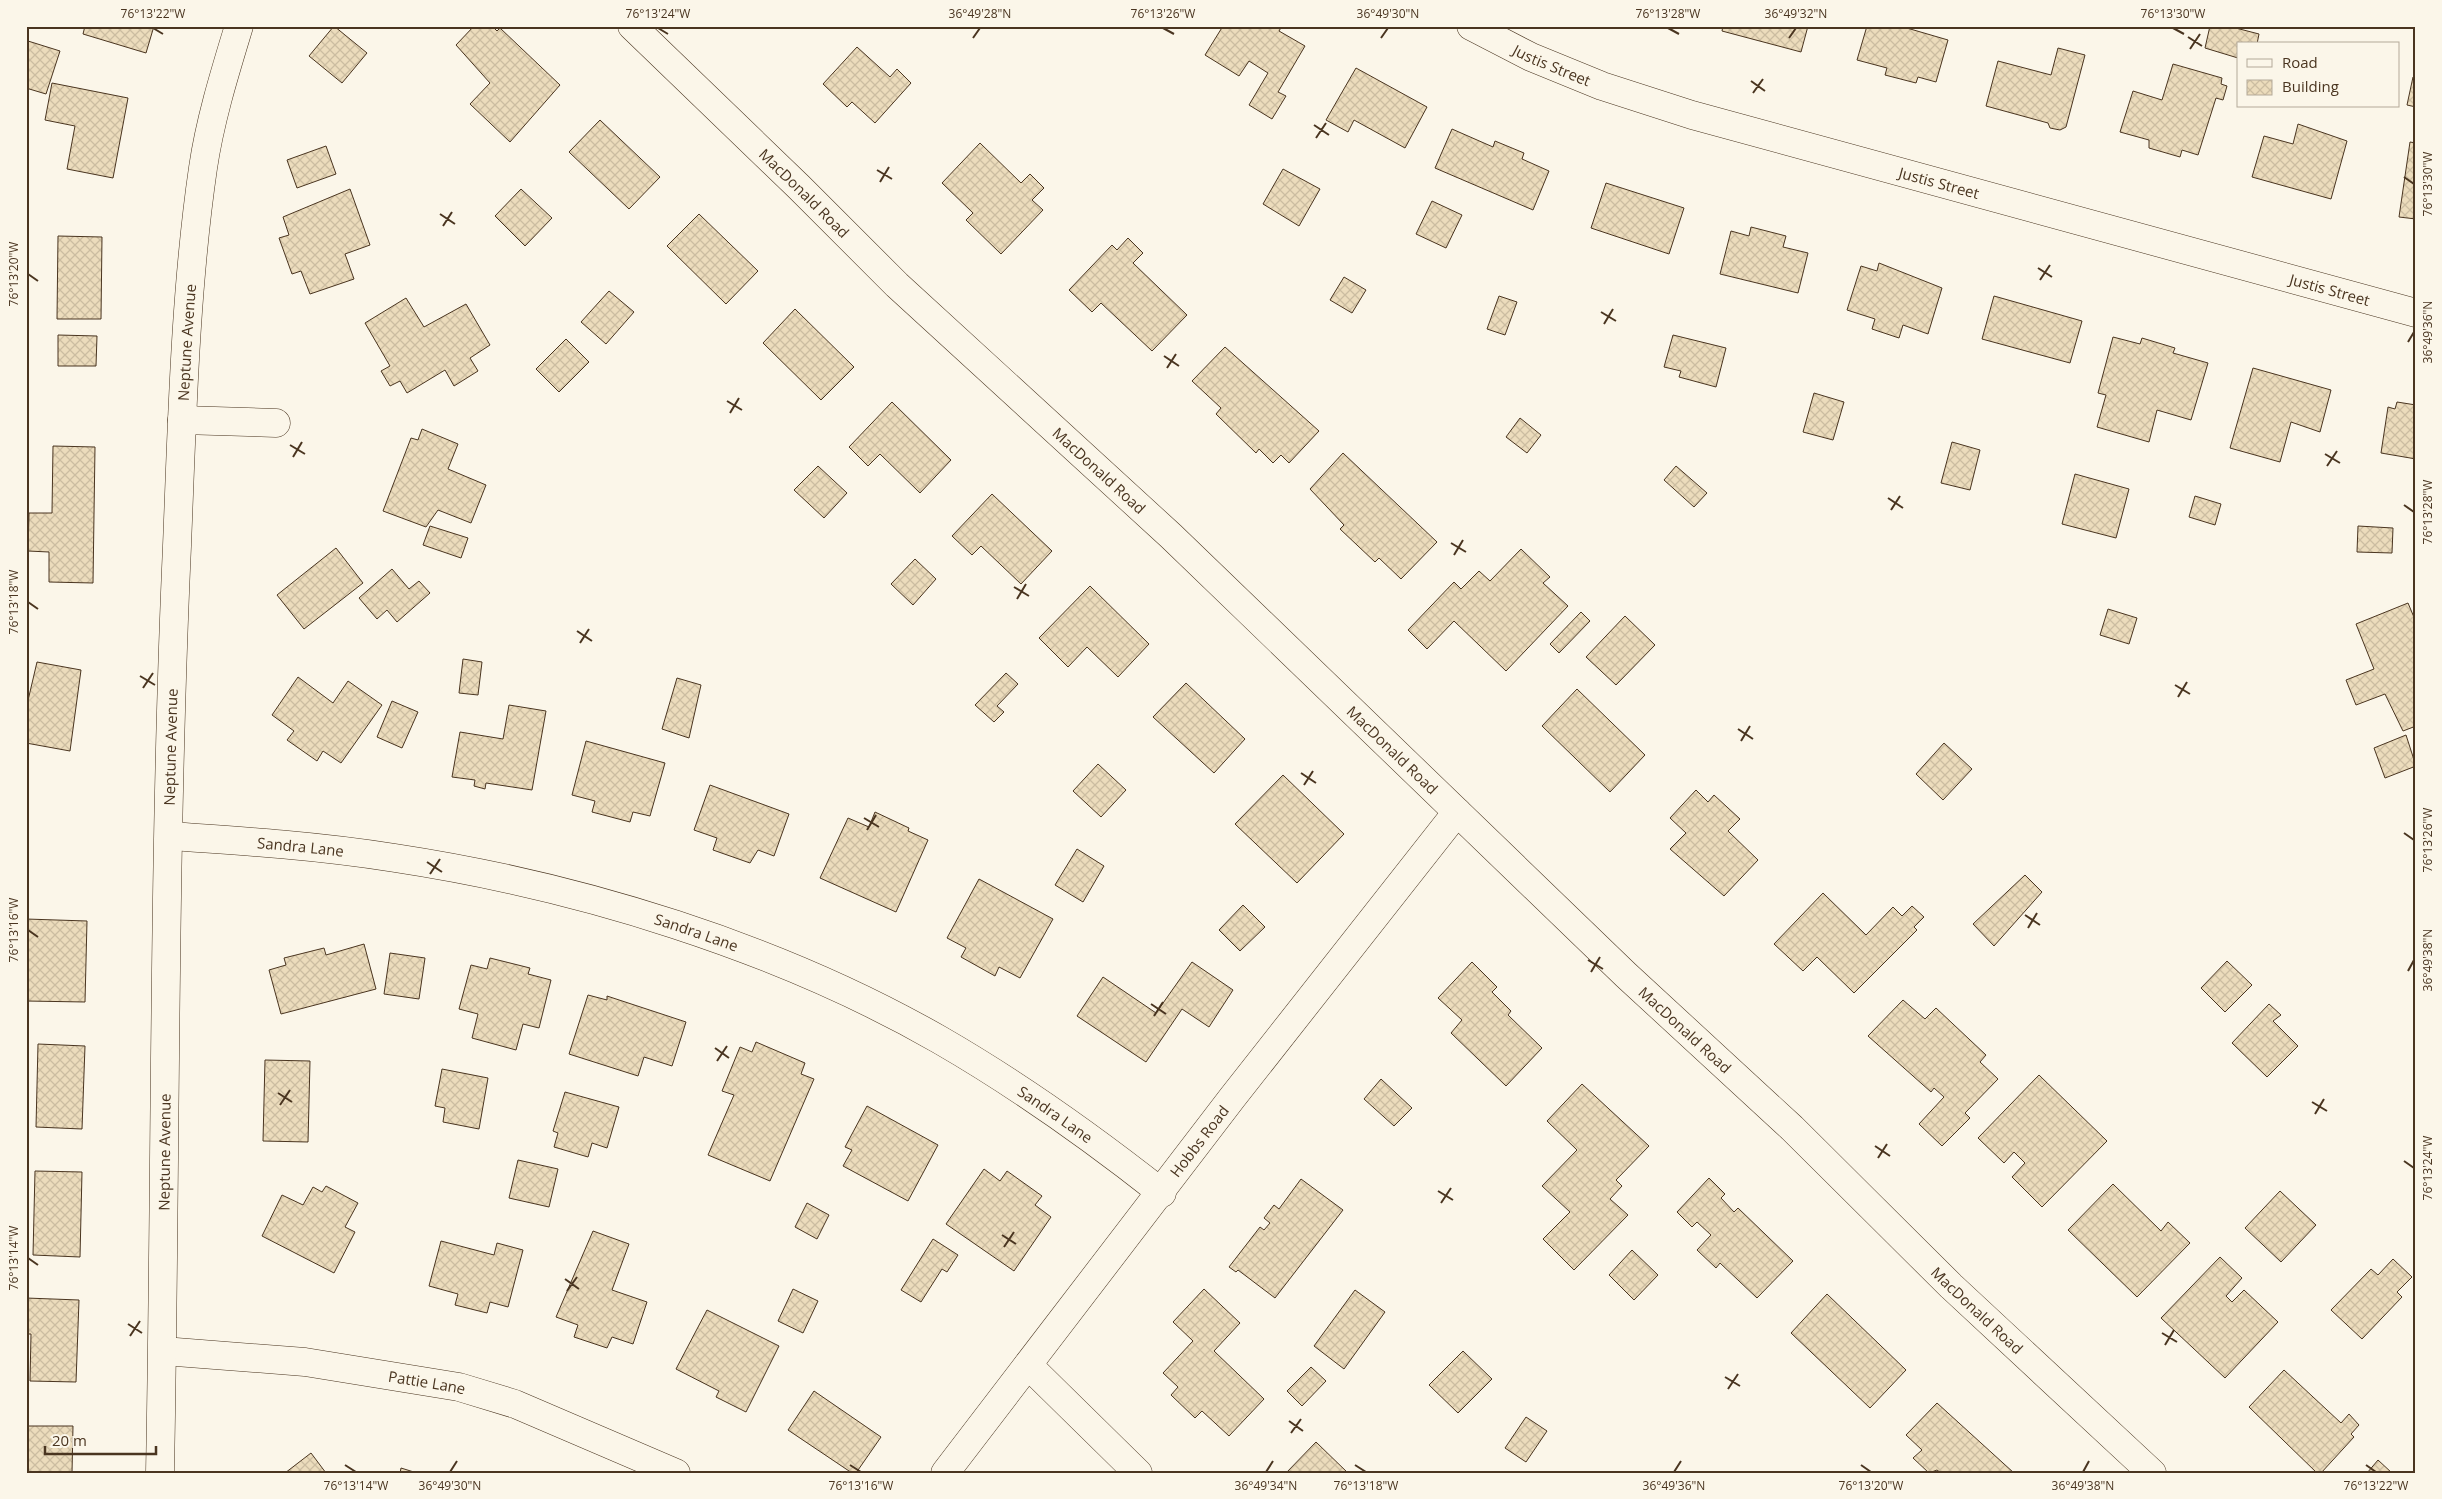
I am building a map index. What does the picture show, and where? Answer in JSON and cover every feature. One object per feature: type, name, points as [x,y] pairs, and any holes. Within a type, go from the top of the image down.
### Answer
[{"type":"street","name":"Neptune Avenue","points":[[160,1473],[172,647],[182,420],[203,165],[226,67],[239,26]]},
{"type":"street","name":"MacDonald Road","points":[[632,26],[792,180],[897,285],[1171,536],[1626,975],[1792,1128],[1951,1286],[2152,1473]]},
{"type":"street","name":"Justis Street","points":[[1471,26],[1531,57],[1602,86],[1692,115],[2416,312]]},
{"type":"street","points":[[182,420],[276,423]]},
{"type":"street","name":"Hobbs Road","points":[[945,1473],[1162,1193],[1238,1090],[1456,812]]},
{"type":"street","name":"Sandra Lane","points":[[170,836],[296,845],[396,858],[502,878],[643,914],[734,945],[858,998],[939,1039],[1035,1098],[1162,1193]]},
{"type":"street","name":"Pattie Lane","points":[[162,1351],[305,1362],[459,1387],[516,1404],[676,1473]]},
{"type":"street","points":[[1028,1365],[1138,1473]]},
{"type":"building","points":[[85,26],[154,26],[146,53],[83,34]]},
{"type":"building","points":[[334,26],[367,53],[342,83],[309,56]]},
{"type":"building","points":[[474,26],[492,26],[497,31],[500,28],[560,85],[510,142],[470,104],[490,83],[456,45]]},
{"type":"building","points":[[1223,26],[1282,26],[1279,31],[1305,46],[1278,92],[1286,96],[1272,119],[1249,105],[1268,73],[1249,61],[1239,76],[1205,55]]},
{"type":"building","points":[[1723,26],[1808,26],[1801,52],[1722,31]]},
{"type":"building","points":[[1867,26],[1900,26],[1948,40],[1936,82],[1918,77],[1916,83],[1885,75],[1887,68],[1857,60]]},
{"type":"building","points":[[2210,26],[2228,26],[2259,34],[2257,42],[2237,42],[2237,58],[2205,48]]},
{"type":"building","points":[[28,41],[60,51],[46,94],[26,88],[26,47]]},
{"type":"building","points":[[857,47],[890,77],[897,69],[911,83],[875,123],[852,102],[847,107],[823,84]]},
{"type":"building","points":[[2058,48],[2085,55],[2066,127],[2060,130],[2050,128],[2048,123],[1986,106],[1998,61],[2051,75]]},
{"type":"building","points":[[2173,64],[2222,78],[2221,84],[2227,86],[2223,100],[2216,98],[2198,155],[2182,150],[2180,157],[2149,148],[2149,140],[2120,132],[2133,91],[2162,100]]},
{"type":"building","points":[[1356,68],[1427,107],[1405,148],[1354,120],[1348,132],[1326,120]]},
{"type":"building","points":[[2413,77],[2416,78],[2416,107],[2407,105]]},
{"type":"building","points":[[52,83],[128,98],[113,178],[67,169],[75,126],[45,120]]},
{"type":"building","points":[[600,120],[660,177],[629,209],[569,152]]},
{"type":"building","points":[[2298,124],[2347,141],[2331,199],[2252,177],[2264,136],[2293,144]]},
{"type":"building","points":[[1452,129],[1493,147],[1495,141],[1524,153],[1522,159],[1549,171],[1533,210],[1435,168]]},
{"type":"building","points":[[2410,142],[2416,143],[2416,219],[2399,217]]},
{"type":"building","points":[[980,143],[1021,183],[1030,174],[1044,188],[1032,200],[1043,210],[1001,254],[966,220],[973,213],[942,183]]},
{"type":"building","points":[[326,146],[336,174],[297,188],[287,160]]},
{"type":"building","points":[[1283,169],[1320,189],[1299,226],[1263,204]]},
{"type":"building","points":[[1606,183],[1684,208],[1669,254],[1591,228]]},
{"type":"building","points":[[350,189],[370,245],[345,254],[354,279],[310,294],[301,271],[292,274],[279,238],[289,235],[283,217]]},
{"type":"building","points":[[521,189],[552,218],[525,246],[495,216]]},
{"type":"building","points":[[1432,201],[1462,215],[1446,248],[1416,234]]},
{"type":"building","points":[[699,214],[758,271],[726,304],[667,246]]},
{"type":"building","points":[[1751,227],[1786,236],[1783,247],[1808,253],[1798,293],[1720,274],[1731,231],[1749,236]]},
{"type":"building","points":[[58,236],[102,237],[101,319],[57,319]]},
{"type":"building","points":[[1128,238],[1143,253],[1133,263],[1187,315],[1152,351],[1101,303],[1092,312],[1069,290],[1112,245],[1117,250]]},
{"type":"building","points":[[1879,263],[1942,288],[1928,334],[1903,325],[1899,338],[1872,329],[1875,319],[1847,310],[1861,266],[1877,271]]},
{"type":"building","points":[[1344,277],[1366,290],[1352,313],[1330,300]]},
{"type":"building","points":[[609,291],[634,312],[606,344],[581,322]]},
{"type":"building","points":[[1499,296],[1517,302],[1505,335],[1487,329]]},
{"type":"building","points":[[1994,296],[2082,321],[2070,363],[1982,339]]},
{"type":"building","points":[[406,298],[424,327],[466,304],[490,345],[470,358],[478,371],[454,386],[445,370],[407,393],[400,381],[390,386],[381,371],[390,366],[365,323]]},
{"type":"building","points":[[795,309],[854,367],[821,400],[763,343]]},
{"type":"building","points":[[58,335],[97,336],[96,366],[58,366]]},
{"type":"building","points":[[1673,335],[1726,348],[1716,387],[1679,377],[1681,371],[1664,367]]},
{"type":"building","points":[[2113,337],[2140,344],[2142,338],[2175,348],[2173,353],[2208,363],[2191,420],[2157,410],[2149,442],[2097,427],[2106,395],[2098,393]]},
{"type":"building","points":[[566,339],[589,362],[559,392],[536,369]]},
{"type":"building","points":[[1225,347],[1319,431],[1289,463],[1281,455],[1273,463],[1259,449],[1256,453],[1216,414],[1221,408],[1192,381]]},
{"type":"building","points":[[2253,368],[2331,390],[2320,432],[2291,422],[2280,462],[2230,448]]},
{"type":"building","points":[[1814,393],[1844,402],[1833,440],[1803,432]]},
{"type":"building","points":[[892,402],[951,460],[920,493],[880,454],[868,466],[849,447]]},
{"type":"building","points":[[2397,402],[2416,405],[2416,459],[2381,453],[2388,407],[2395,409]]},
{"type":"building","points":[[1520,418],[1541,435],[1527,453],[1506,437]]},
{"type":"building","points":[[422,429],[458,444],[448,469],[486,485],[471,523],[438,510],[426,527],[383,511],[411,438],[418,440]]},
{"type":"building","points":[[1952,442],[1980,450],[1970,490],[1941,483]]},
{"type":"building","points":[[53,446],[95,447],[93,583],[49,582],[49,552],[28,551],[29,513],[52,513]]},
{"type":"building","points":[[1343,453],[1437,542],[1401,579],[1379,558],[1375,562],[1340,529],[1344,525],[1310,489]]},
{"type":"building","points":[[818,466],[847,493],[824,518],[794,490]]},
{"type":"building","points":[[1676,466],[1707,493],[1694,507],[1664,480]]},
{"type":"building","points":[[2075,474],[2129,489],[2116,538],[2062,524]]},
{"type":"building","points":[[992,494],[1052,551],[1021,584],[981,546],[972,555],[952,536]]},
{"type":"building","points":[[2195,496],[2221,504],[2215,525],[2189,517]]},
{"type":"building","points":[[430,526],[468,538],[461,558],[423,545]]},
{"type":"building","points":[[2358,526],[2393,528],[2392,553],[2357,552]]},
{"type":"building","points":[[336,548],[363,583],[304,629],[277,595]]},
{"type":"building","points":[[1521,549],[1550,577],[1543,583],[1568,606],[1506,671],[1454,621],[1427,649],[1408,630],[1454,582],[1461,589],[1479,571],[1490,581]]},
{"type":"building","points":[[915,559],[936,579],[913,605],[891,584]]},
{"type":"building","points":[[392,569],[409,589],[419,581],[430,593],[397,622],[387,610],[377,619],[359,598]]},
{"type":"building","points":[[1090,586],[1149,644],[1118,677],[1087,647],[1068,667],[1039,638]]},
{"type":"building","points":[[2408,603],[2416,622],[2416,726],[2403,731],[2385,694],[2356,705],[2346,680],[2374,669],[2356,624]]},
{"type":"building","points":[[2108,609],[2137,618],[2129,644],[2100,635]]},
{"type":"building","points":[[1581,612],[1590,621],[1559,653],[1550,644]]},
{"type":"building","points":[[1625,616],[1655,645],[1616,685],[1586,657]]},
{"type":"building","points":[[463,659],[482,662],[478,695],[459,693]]},
{"type":"building","points":[[37,662],[81,670],[70,751],[26,743],[26,709]]},
{"type":"building","points":[[1006,673],[1018,684],[997,706],[1004,712],[994,722],[975,705]]},
{"type":"building","points":[[298,677],[333,703],[348,681],[382,705],[341,763],[323,751],[317,761],[287,740],[294,731],[272,715]]},
{"type":"building","points":[[677,678],[701,685],[689,738],[662,729]]},
{"type":"building","points":[[1186,683],[1245,739],[1214,773],[1153,717]]},
{"type":"building","points":[[1577,689],[1645,755],[1610,792],[1542,726]]},
{"type":"building","points":[[392,701],[418,712],[402,748],[377,737]]},
{"type":"building","points":[[509,705],[546,711],[532,790],[486,783],[485,789],[474,786],[475,780],[452,777],[460,732],[503,739]]},
{"type":"building","points":[[2406,735],[2416,766],[2385,778],[2374,748]]},
{"type":"building","points":[[586,741],[665,763],[650,816],[633,812],[630,822],[592,812],[595,801],[572,795]]},
{"type":"building","points":[[1944,743],[1972,769],[1943,800],[1916,774]]},
{"type":"building","points":[[1098,764],[1126,790],[1101,817],[1073,791]]},
{"type":"building","points":[[1283,775],[1344,834],[1297,883],[1235,824]]},
{"type":"building","points":[[710,785],[789,814],[774,856],[758,850],[750,863],[713,850],[717,838],[694,830]]},
{"type":"building","points":[[1696,790],[1708,802],[1714,795],[1740,819],[1728,831],[1758,860],[1724,896],[1670,849],[1686,833],[1670,818]]},
{"type":"building","points":[[875,812],[909,828],[908,831],[928,840],[896,912],[820,878],[848,818],[869,827]]},
{"type":"building","points":[[1077,849],[1104,866],[1083,902],[1055,885]]},
{"type":"building","points":[[2025,875],[2042,892],[1994,946],[1973,924]]},
{"type":"building","points":[[979,879],[1053,919],[1020,978],[999,967],[995,976],[961,957],[966,948],[947,938]]},
{"type":"building","points":[[1823,893],[1866,935],[1893,907],[1902,916],[1912,906],[1924,917],[1914,927],[1917,930],[1854,993],[1817,957],[1803,971],[1774,944]]},
{"type":"building","points":[[1243,905],[1265,927],[1240,951],[1219,930]]},
{"type":"building","points":[[26,919],[87,921],[85,1002],[26,1001]]},
{"type":"building","points":[[364,944],[376,989],[281,1014],[269,970],[286,965],[284,958],[324,948],[326,955]]},
{"type":"building","points":[[390,953],[425,958],[419,999],[384,994]]},
{"type":"building","points":[[490,958],[530,968],[528,974],[551,980],[539,1028],[523,1024],[516,1050],[472,1038],[478,1014],[459,1009],[471,965],[487,969]]},
{"type":"building","points":[[2227,961],[2252,985],[2225,1012],[2201,988]]},
{"type":"building","points":[[1192,962],[1233,990],[1209,1027],[1182,1009],[1146,1062],[1077,1016],[1103,977],[1156,1013]]},
{"type":"building","points":[[1472,962],[1497,987],[1492,992],[1511,1011],[1508,1015],[1542,1048],[1506,1086],[1451,1033],[1462,1020],[1438,998]]},
{"type":"building","points":[[588,995],[607,1000],[607,996],[686,1022],[672,1066],[644,1057],[638,1076],[569,1054]]},
{"type":"building","points":[[1903,1000],[1925,1019],[1936,1008],[1986,1055],[1980,1062],[1998,1079],[1965,1113],[1970,1118],[1942,1146],[1919,1124],[1944,1097],[1934,1088],[1931,1092],[1868,1036]]},
{"type":"building","points":[[2269,1004],[2281,1015],[2273,1021],[2298,1046],[2267,1077],[2232,1043]]},
{"type":"building","points":[[756,1042],[805,1063],[801,1074],[814,1079],[770,1181],[708,1155],[734,1095],[722,1091],[740,1047],[752,1052]]},
{"type":"building","points":[[38,1044],[85,1046],[82,1129],[36,1127]]},
{"type":"building","points":[[265,1060],[310,1061],[308,1142],[263,1141]]},
{"type":"building","points":[[442,1069],[488,1078],[479,1129],[443,1122],[445,1108],[435,1106]]},
{"type":"building","points":[[2039,1075],[2107,1141],[2042,1207],[2012,1177],[2025,1163],[2014,1152],[2004,1163],[1978,1138]]},
{"type":"building","points":[[1381,1079],[1412,1108],[1394,1126],[1364,1099]]},
{"type":"building","points":[[1582,1084],[1649,1146],[1616,1180],[1622,1186],[1610,1199],[1628,1215],[1574,1270],[1543,1239],[1570,1212],[1542,1186],[1577,1150],[1547,1121]]},
{"type":"building","points":[[565,1092],[619,1107],[607,1148],[592,1143],[588,1157],[554,1147],[558,1133],[553,1131]]},
{"type":"building","points":[[867,1106],[938,1145],[908,1201],[843,1166],[852,1150],[845,1147]]},
{"type":"building","points":[[518,1160],[558,1169],[549,1207],[509,1198]]},
{"type":"building","points":[[984,1169],[1000,1181],[1007,1171],[1042,1196],[1035,1205],[1051,1217],[1014,1271],[946,1224]]},
{"type":"building","points":[[35,1171],[82,1172],[80,1257],[33,1255]]},
{"type":"building","points":[[1709,1178],[1725,1194],[1721,1198],[1734,1212],[1738,1208],[1793,1261],[1757,1298],[1720,1263],[1716,1268],[1697,1250],[1711,1235],[1697,1222],[1692,1227],[1677,1212]]},
{"type":"building","points":[[1301,1179],[1343,1210],[1275,1298],[1238,1270],[1236,1272],[1229,1267],[1260,1227],[1264,1230],[1270,1223],[1264,1218],[1274,1205],[1279,1209]]},
{"type":"building","points":[[2113,1184],[2161,1231],[2168,1222],[2190,1243],[2137,1297],[2068,1230]]},
{"type":"building","points":[[326,1186],[358,1203],[345,1227],[355,1232],[334,1273],[262,1236],[282,1195],[303,1205],[313,1187],[322,1192]]},
{"type":"building","points":[[2280,1191],[2316,1225],[2281,1262],[2245,1228]]},
{"type":"building","points":[[807,1203],[829,1215],[817,1239],[795,1227]]},
{"type":"building","points":[[593,1231],[629,1244],[612,1290],[647,1302],[633,1344],[612,1337],[607,1348],[574,1337],[578,1325],[556,1317]]},
{"type":"building","points":[[933,1239],[958,1255],[947,1272],[942,1269],[921,1302],[901,1290]]},
{"type":"building","points":[[441,1241],[494,1255],[497,1243],[523,1250],[508,1307],[490,1302],[487,1313],[455,1305],[458,1294],[429,1286]]},
{"type":"building","points":[[1632,1250],[1658,1275],[1634,1300],[1609,1275]]},
{"type":"building","points":[[2220,1257],[2242,1278],[2226,1296],[2232,1302],[2244,1290],[2278,1322],[2225,1378],[2161,1318]]},
{"type":"building","points":[[2393,1259],[2412,1277],[2397,1292],[2402,1297],[2362,1339],[2331,1310],[2371,1269],[2378,1275]]},
{"type":"building","points":[[793,1289],[818,1301],[803,1333],[778,1321]]},
{"type":"building","points":[[1204,1289],[1240,1323],[1214,1351],[1264,1399],[1229,1436],[1202,1411],[1195,1418],[1171,1395],[1178,1387],[1163,1373],[1193,1341],[1173,1322]]},
{"type":"building","points":[[1355,1290],[1385,1312],[1344,1369],[1314,1346]]},
{"type":"building","points":[[1827,1294],[1906,1370],[1870,1408],[1791,1333]]},
{"type":"building","points":[[26,1298],[79,1300],[76,1382],[30,1381],[31,1334],[26,1334]]},
{"type":"building","points":[[707,1310],[779,1346],[746,1412],[716,1397],[719,1391],[676,1369]]},
{"type":"building","points":[[1463,1351],[1492,1379],[1458,1413],[1429,1385]]},
{"type":"building","points":[[1311,1367],[1326,1381],[1302,1406],[1287,1391]]},
{"type":"building","points":[[2284,1370],[2341,1423],[2349,1414],[2359,1425],[2351,1434],[2354,1437],[2321,1473],[2317,1473],[2249,1407]]},
{"type":"building","points":[[814,1391],[881,1437],[856,1473],[852,1473],[788,1430]]},
{"type":"building","points":[[1937,1403],[2014,1473],[1941,1473],[1937,1470],[1929,1473],[1913,1458],[1922,1450],[1906,1435]]},
{"type":"building","points":[[1526,1417],[1547,1431],[1526,1462],[1505,1448]]},
{"type":"building","points":[[28,1426],[73,1426],[72,1473],[28,1473]]},
{"type":"building","points":[[1316,1442],[1348,1473],[1286,1473]]},
{"type":"building","points":[[311,1453],[326,1473],[285,1473]]},
{"type":"building","points":[[2378,1460],[2392,1473],[2367,1473]]},
{"type":"building","points":[[401,1468],[417,1473],[400,1473]]}]
